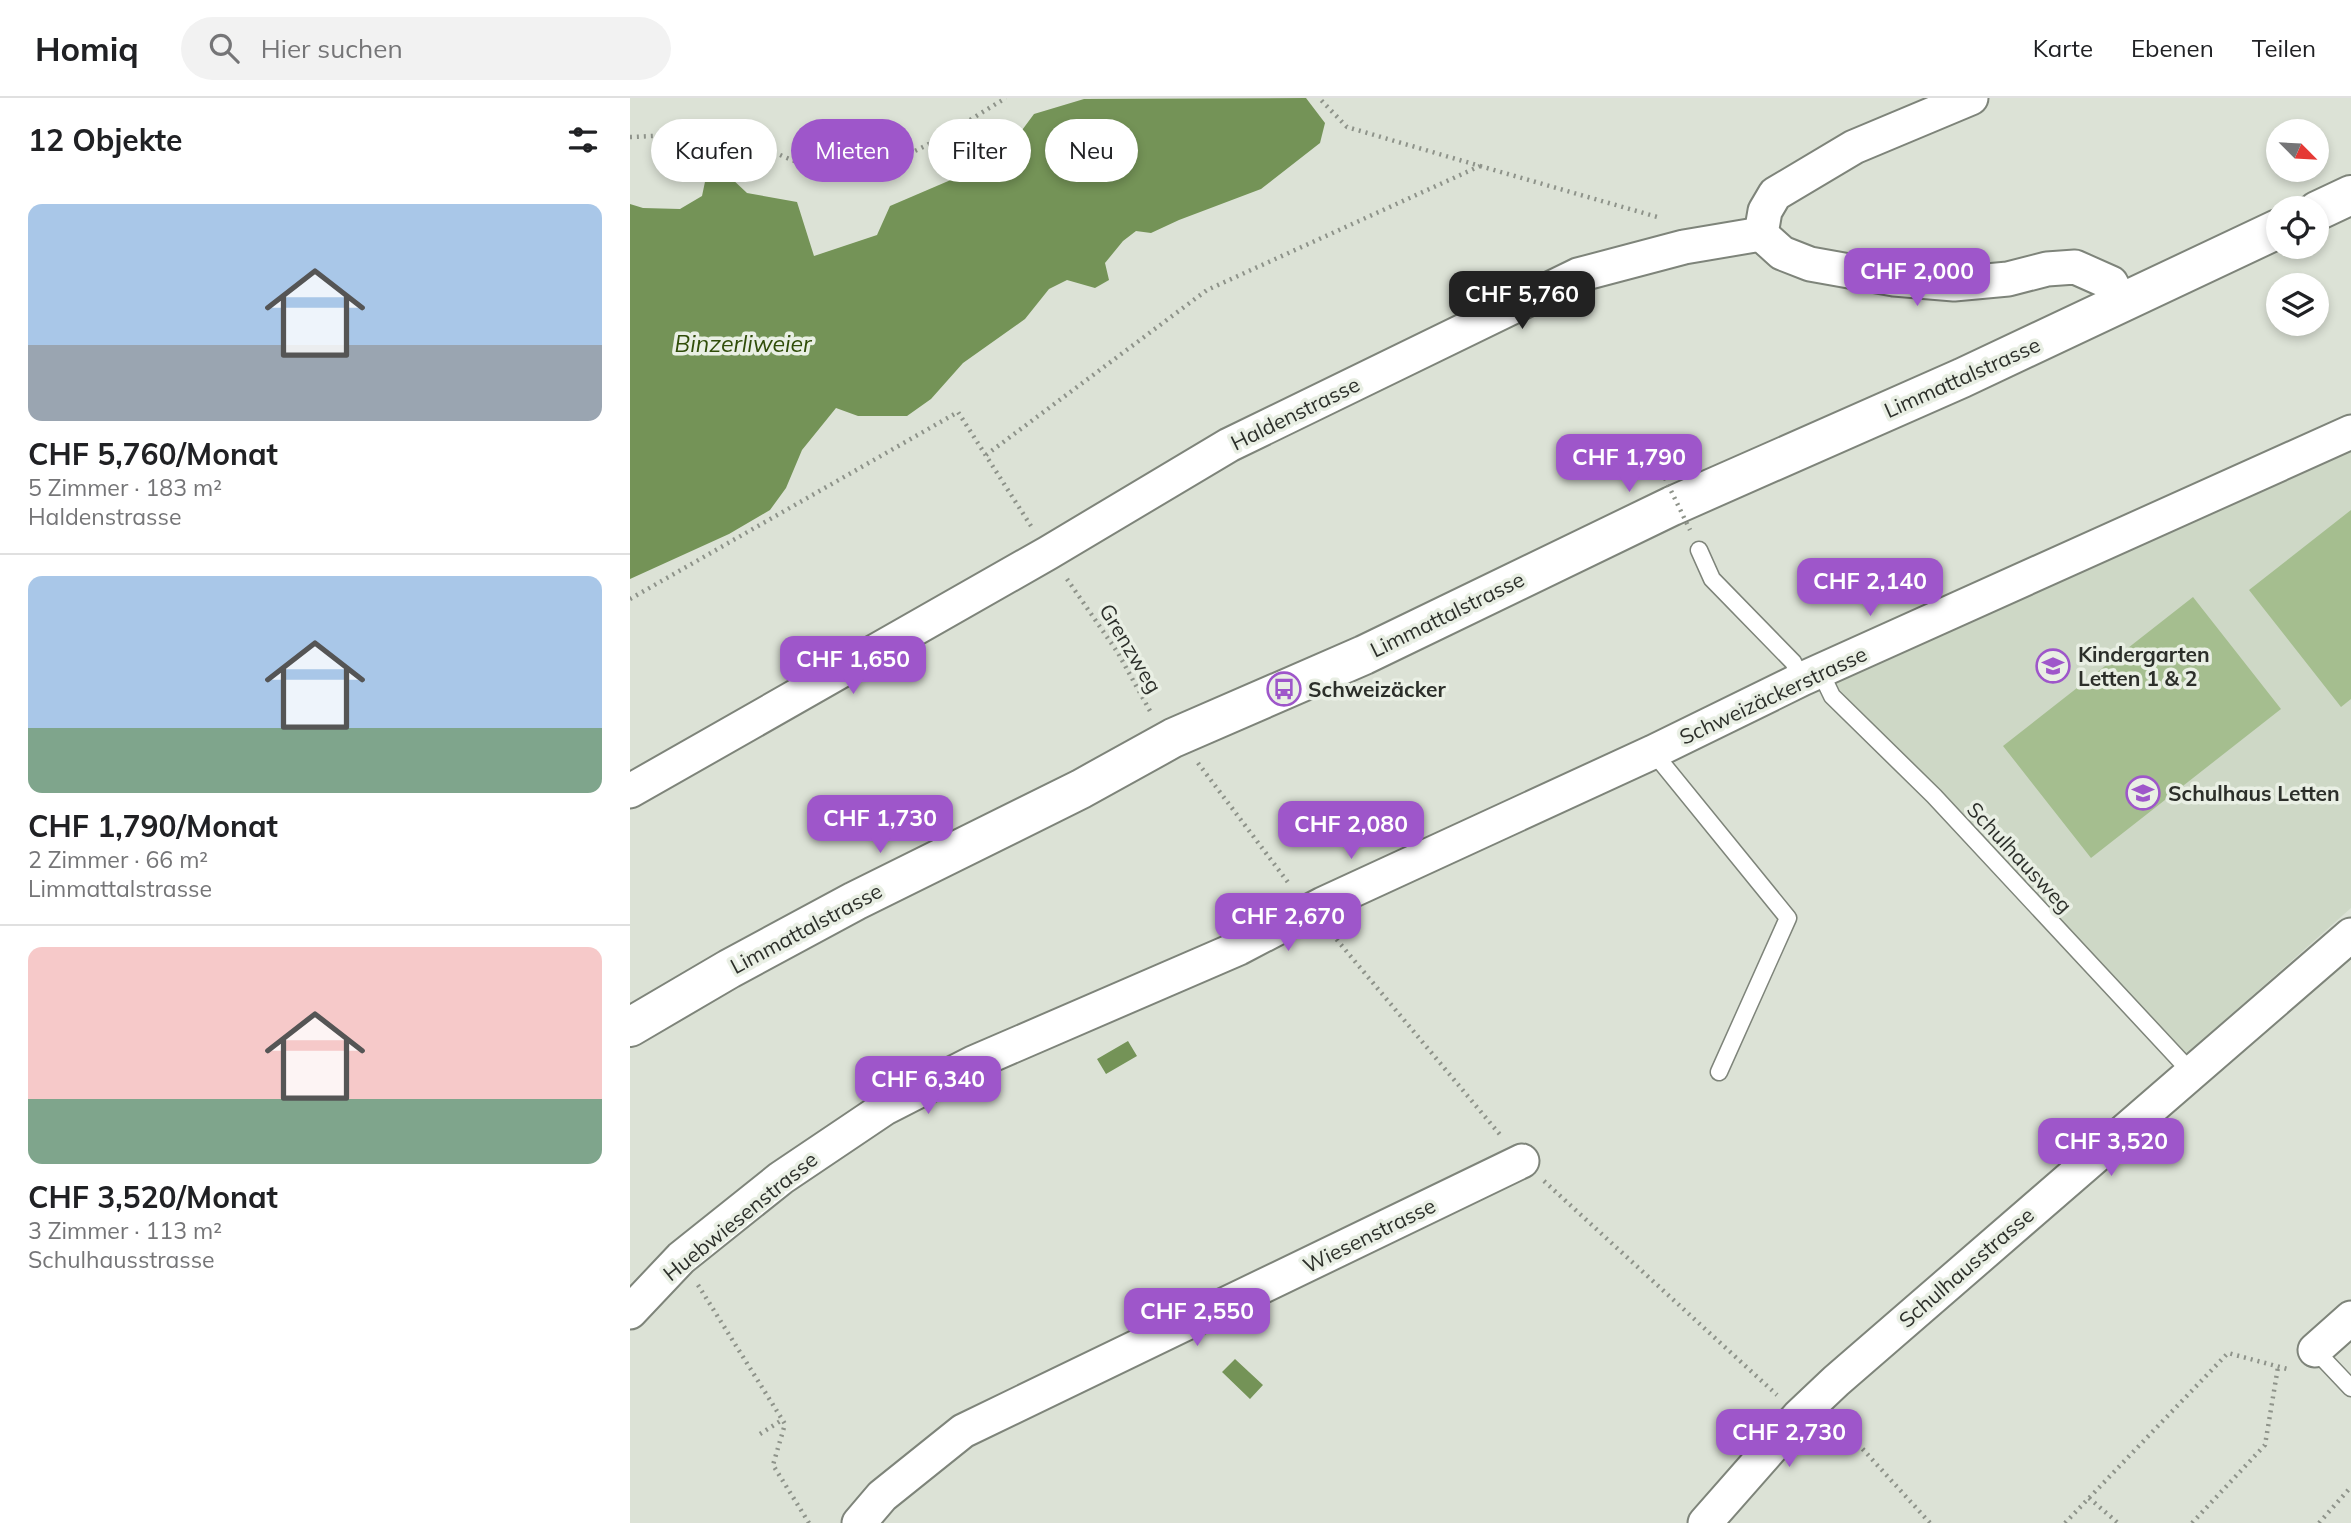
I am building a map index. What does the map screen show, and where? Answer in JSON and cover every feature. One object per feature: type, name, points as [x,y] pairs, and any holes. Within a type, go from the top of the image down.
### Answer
[{"type":"main road","points":[[2329,205],[2351,195]]},
{"type":"main road","name":"Limmattalstrasse","points":[[630,1027],[843,907],[1081,789],[1173,738],[1364,654],[1672,506],[1962,378],[2266,235]]},
{"type":"street","points":[[1971,98],[1854,147],[1775,194],[1765,211],[1761,234],[1782,253],[1810,264],[1894,279],[1954,284],[2008,279],[2047,269],[2075,267],[2111,283],[2122,304]]},
{"type":"street","name":"Haldenstrasse","points":[[630,791],[1048,553],[1229,445],[1578,275],[1684,247],[1761,234]]},
{"type":"street","name":"Schweizäckerstrasse","points":[[1303,900],[1653,752],[1811,675],[2351,432]]},
{"type":"street","name":"Huebwiesenstrasse","points":[[630,1312],[681,1258],[781,1178],[885,1108],[973,1063],[1239,948],[1303,900]]},
{"type":"street","name":"Schulhausstrasse","points":[[1705,1523],[1799,1416],[1826,1391],[2351,934]]},
{"type":"street","name":"Wiesenstrasse","points":[[859,1523],[881,1496],[963,1431],[1522,1161]]},
{"type":"street","points":[[2315,1350],[2351,1318]]},
{"type":"lane","name":"Schulhausweg","points":[[1699,551],[1712,579],[1793,662],[1811,675],[1934,796],[2191,1072]]},
{"type":"lane","points":[[1653,752],[1788,918],[1719,1072]]},
{"type":"lane","points":[[2315,1350],[2351,1388]]},
{"type":"path","points":[[630,137],[728,135],[762,146],[794,161],[829,169],[867,167],[940,140],[1006,98]]},
{"type":"path","points":[[1318,98],[1347,127],[1665,219]]},
{"type":"path","points":[[986,455],[1207,290],[1480,166]]},
{"type":"path","points":[[630,599],[958,412],[1048,553]]},
{"type":"path","points":[[1662,472],[1689,530]]},
{"type":"path","name":"Grenzweg","points":[[1082,600],[1118,653],[1152,714]]},
{"type":"path","points":[[1198,763],[1303,900]]},
{"type":"path","points":[[681,1258],[785,1424],[774,1465],[810,1523]]},
{"type":"path","points":[[2065,1523],[2228,1353],[2294,1371],[2315,1350]]},
{"type":"path","points":[[2192,1523],[2265,1445],[2278,1367]]},
{"type":"path","points":[[1826,1391],[1834,1417],[1930,1523]]},
{"type":"path","points":[[760,1434],[782,1420]]},
{"type":"path","points":[[2319,1523],[2351,1488]]},
{"type":"path","points":[[2089,1498],[2118,1523]]},
{"type":"shaded area","name":"Schulhaus Letten","points":[[2351,434],[2351,908],[2179,1061],[1829,678]]},
{"type":"shaded area","points":[[2351,510],[2351,699],[2341,707],[2249,590]]},
{"type":"shaded area","points":[[2193,597],[2281,709],[2091,858],[2003,746]]},
{"type":"water","name":"Binzerliweier","points":[[1306,98],[1325,123],[1320,143],[1261,189],[1151,233],[1136,231],[1123,241],[1105,263],[1109,280],[1095,288],[1067,280],[1049,289],[1025,319],[963,363],[931,399],[907,416],[858,416],[836,408],[802,450],[786,488],[770,510],[729,534],[630,579],[630,204],[643,208],[680,209],[702,196],[705,182],[735,182],[747,193],[797,202],[814,256],[877,235],[890,206],[946,182],[1031,182],[1030,119],[1034,114],[1084,99]]},
{"type":"water","points":[[1128,1041],[1137,1056],[1106,1074],[1097,1059]]},
{"type":"water","points":[[1235,1359],[1263,1385],[1250,1399],[1222,1372]]},
{"type":"place","name":"Kindergarten Letten 1 & 2","points":[[2053,666]]},
{"type":"place","name":"Schweizäcker","points":[[1284,689]]},
{"type":"place","name":"Schulhaus Letten","points":[[2143,793]]}]
